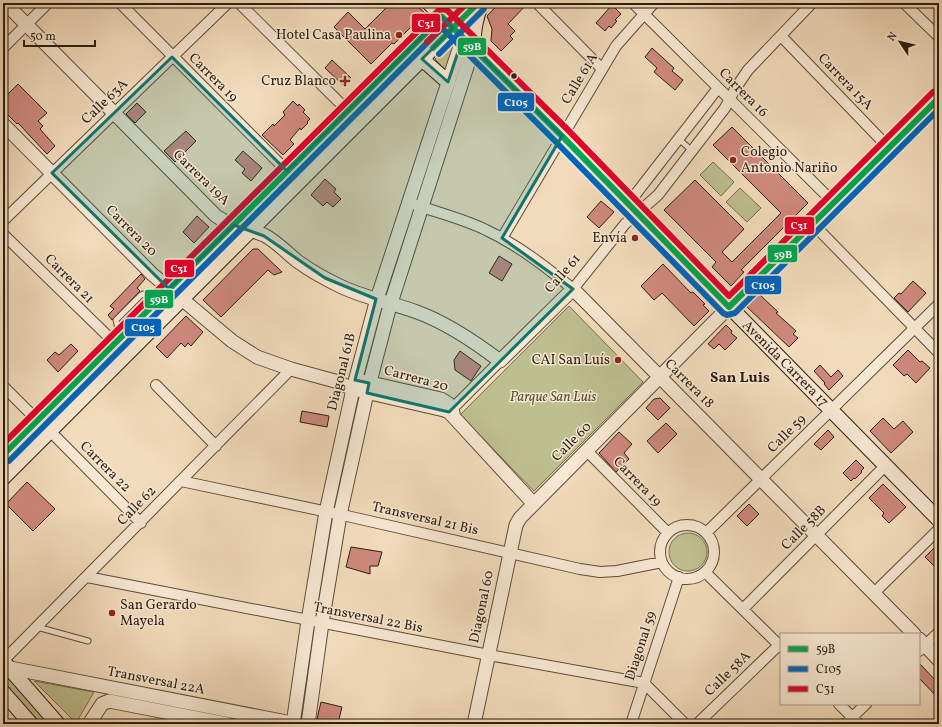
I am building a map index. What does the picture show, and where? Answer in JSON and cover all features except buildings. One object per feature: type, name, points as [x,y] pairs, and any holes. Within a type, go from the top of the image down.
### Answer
[{"type":"main road","name":"Avenida Carrera 17","points":[[429,3],[562,136],[728,307],[939,520]]},
{"type":"main road","points":[[3,454],[456,3]]},
{"type":"main road","points":[[3,478],[422,59],[458,32],[478,3]]},
{"type":"main road","points":[[473,48],[475,25],[478,11],[482,3]]},
{"type":"main road","points":[[422,59],[448,82]]},
{"type":"main road","points":[[5,663],[58,724]]},
{"type":"main road","points":[[3,692],[31,724]]},
{"type":"street","name":"Carrera 19A","points":[[4,3],[216,216],[269,239],[299,263],[342,287],[434,319],[460,333],[500,361]]},
{"type":"street","points":[[3,48],[48,3]]},
{"type":"street","name":"Carrera 19","points":[[120,3],[287,171]]},
{"type":"street","name":"Calle 63A","points":[[3,221],[228,3]]},
{"type":"street","points":[[239,3],[348,111]]},
{"type":"street","points":[[537,3],[602,69]]},
{"type":"street","name":"Carrera 16","points":[[633,3],[833,202]]},
{"type":"street","name":"Calle 61A","points":[[502,238],[616,46],[654,3]]},
{"type":"street","name":"Calle 61","points":[[633,208],[658,195],[725,108],[735,89],[748,70],[812,3]]},
{"type":"street","points":[[904,3],[939,37]]},
{"type":"street","name":"Diagonal 61B","points":[[294,724],[308,620],[326,512],[354,384],[377,299],[448,82],[458,32]]},
{"type":"street","name":"Carrera 15A","points":[[781,36],[889,148]]},
{"type":"street","name":"Diagonal 61B","points":[[308,724],[322,623],[340,515],[368,388],[391,303],[473,48]]},
{"type":"street","name":"Calle 61","points":[[452,413],[500,361],[573,289],[625,224],[633,208],[679,139],[718,88]]},
{"type":"street","name":"Calle 60","points":[[533,503],[833,202],[939,98]]},
{"type":"street","name":"Carrera 20","points":[[3,124],[152,274],[232,341],[257,357],[288,373],[354,384],[452,413]]},
{"type":"street","name":"Carrera 18","points":[[408,202],[468,222],[502,238],[528,254],[573,289],[913,633]]},
{"type":"street","points":[[812,223],[939,353]]},
{"type":"street","name":"Carrera 21","points":[[3,234],[119,339]]},
{"type":"street","name":"Calle 59","points":[[706,533],[939,304]]},
{"type":"street","name":"Calle 62","points":[[5,663],[37,627],[288,373]]},
{"type":"street","points":[[156,385],[216,446]]},
{"type":"street","points":[[3,386],[37,420]]},
{"type":"street","points":[[452,413],[533,503]]},
{"type":"street","name":"Carrera 22","points":[[50,431],[141,523]]},
{"type":"street","name":"Carrera 19","points":[[586,450],[668,533]]},
{"type":"street","name":"Calle 58B","points":[[743,609],[886,466]]},
{"type":"street","name":"Transversal 21 Bis","points":[[181,481],[580,569],[600,572],[617,571],[662,562]]},
{"type":"street","name":"Diagonal 60","points":[[474,724],[518,521],[533,503]]},
{"type":"street","points":[[690,525],[706,533],[713,544],[714,556],[705,572],[693,578],[679,577],[669,571],[662,562],[661,550],[664,538],[668,533],[678,527],[690,525]]},
{"type":"street","points":[[874,594],[939,529]]},
{"type":"street","points":[[705,572],[780,646]]},
{"type":"street","name":"Transversal 22 Bis","points":[[87,577],[489,655],[644,683]]},
{"type":"street","name":"Diagonal 59","points":[[631,724],[679,577]]},
{"type":"street","points":[[939,632],[921,645],[939,660]]},
{"type":"street","name":"Calle 58A","points":[[697,724],[780,646]]},
{"type":"street","name":"Transversal 22A","points":[[5,663],[213,718],[227,724]]},
{"type":"street","points":[[644,683],[685,724]]},
{"type":"street","name":"Transversal 22A","points":[[89,724],[99,708],[105,702],[112,702],[213,718],[294,724]]},
{"type":"street","points":[[840,705],[852,722],[865,705]]},
{"type":"lane","points":[[679,139],[692,150]]},
{"type":"lane","points":[[37,627],[88,641]]},
{"type":"highlighted area","points":[[442,17],[453,28],[422,59],[448,82],[463,37],[562,136],[502,238],[573,289],[449,412],[367,393],[369,383],[355,380],[376,299],[325,278],[264,236],[234,225],[169,289],[52,173],[172,57],[287,171]]},
{"type":"green space","points":[[451,44],[454,46],[446,71],[435,59]]},
{"type":"green space","points":[[713,162],[734,182],[721,196],[700,175]]},
{"type":"green space","points":[[740,188],[761,208],[747,222],[726,202]]},
{"type":"green space","points":[[410,216],[388,294],[384,294]]},
{"type":"green space","name":"Parque San Luis","points":[[569,306],[643,382],[534,491],[460,415]]},
{"type":"green space","points":[[380,310],[383,312],[364,373]]},
{"type":"green space","points":[[357,403],[358,406],[336,505],[334,507],[332,505],[354,406]]},
{"type":"green space","points":[[332,525],[318,613],[316,614],[329,526]]},
{"type":"green space","points":[[684,533],[692,533],[699,536],[704,541],[707,552],[704,563],[699,568],[692,571],[684,571],[677,568],[672,563],[669,556],[669,548],[672,541],[677,536]]},
{"type":"green space","points":[[312,640],[314,641],[302,711],[299,712]]},
{"type":"green space","points":[[3,670],[49,724],[37,724],[3,684]]},
{"type":"green space","points":[[34,681],[94,692],[76,723]]},
{"type":"transit line","name":"C31","points":[[427,42],[467,3]]},
{"type":"transit line","name":"59B","points":[[433,48],[478,3]]},
{"type":"transit line","name":"C31","points":[[3,444],[439,10],[444,9],[448,11],[568,130],[729,296],[933,92]]},
{"type":"transit line","name":"C105","points":[[439,54],[484,9]]},
{"type":"transit line","name":"59B","points":[[3,455],[442,17],[562,136],[729,307],[939,98]]},
{"type":"transit line","name":"C105","points":[[9,461],[442,28],[723,313],[727,315],[735,313],[939,109]]},
{"type":"place","name":"Hotel Casa Paulina","points":[[399,35]]},
{"type":"place","name":"Cruz Blanco","points":[[345,81]]},
{"type":"place","name":"Colegio Antonio Nariño","points":[[733,160]]},
{"type":"place","name":"Envía","points":[[635,238]]},
{"type":"place","name":"CAI San Luís","points":[[618,360]]},
{"type":"place","name":"San Gerardo Mayela","points":[[112,613]]},
{"type":"district","name":"San Luis","points":[[740,378]]}]
